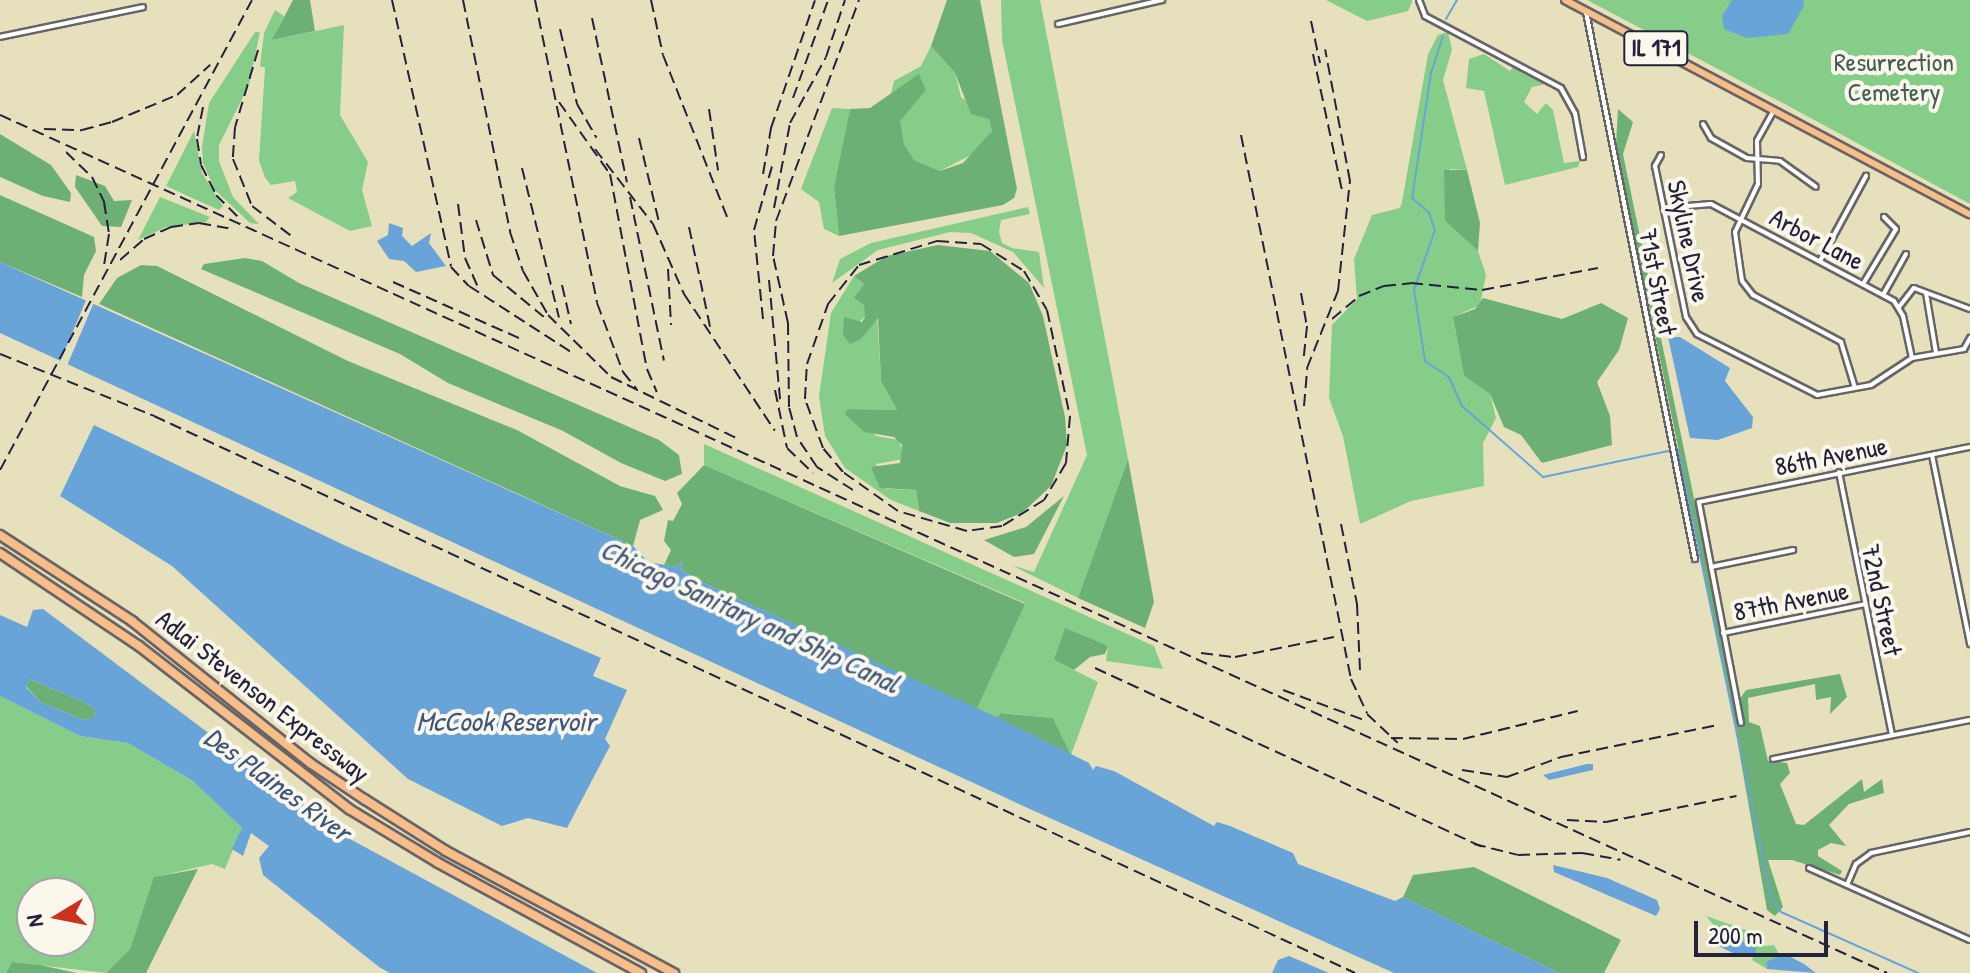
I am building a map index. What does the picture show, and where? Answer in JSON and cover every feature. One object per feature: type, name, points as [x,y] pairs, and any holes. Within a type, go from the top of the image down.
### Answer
[{"type":"highway","name":"Adlai Stevenson Expressway","points":[[0,535],[132,621],[310,763],[364,799],[446,851],[674,973]]},
{"type":"highway","name":"Adlai Stevenson Expressway","points":[[0,553],[139,646],[349,809],[438,863],[641,973]]},
{"type":"main road","name":"IL 171","points":[[1565,0],[1970,214]]},
{"type":"street","points":[[1058,24],[1162,0]]},
{"type":"street","points":[[1419,0],[1425,16],[1561,88],[1575,113],[1583,157]]},
{"type":"street","points":[[0,37],[143,7]]},
{"type":"street","name":"71st Street","points":[[1586,12],[1695,559]]},
{"type":"street","points":[[1774,110],[1757,141],[1758,184],[1741,219],[1734,243],[1743,285],[1841,342],[1855,388]]},
{"type":"street","points":[[1703,124],[1711,138],[1756,159],[1780,161],[1816,187]]},
{"type":"street","name":"Skyline Drive","points":[[1661,155],[1655,166],[1686,317],[1694,332],[1807,393],[1880,382],[1912,358]]},
{"type":"street","points":[[1820,261],[1866,176]]},
{"type":"street","name":"Arbor Lane","points":[[1664,208],[1704,201],[1863,284],[1899,307]]},
{"type":"street","points":[[1863,284],[1896,229],[1884,217]]},
{"type":"street","points":[[1883,295],[1906,254]]},
{"type":"street","points":[[1970,309],[1934,292],[1926,293],[1914,288],[1899,307],[1912,358],[1967,350],[1970,338]]},
{"type":"street","points":[[1926,293],[1936,353]]},
{"type":"street","name":"86th Avenue","points":[[1711,567],[1699,502],[1970,447]]},
{"type":"street","points":[[1932,455],[1970,644]]},
{"type":"street","name":"72nd Street","points":[[1839,472],[1892,735]]},
{"type":"street","points":[[1741,723],[1711,567],[1793,550]]},
{"type":"street","name":"87th Avenue","points":[[1723,633],[1865,604]]},
{"type":"street","points":[[1773,759],[1970,720]]},
{"type":"street","points":[[1847,885],[1856,864],[1871,853],[1970,832]]},
{"type":"street","points":[[1809,868],[1970,940]]},
{"type":"green space","points":[[293,0],[310,0],[315,31],[272,40]]},
{"type":"green space","points":[[947,0],[980,0],[1017,189],[1014,198],[1003,205],[839,236],[834,186],[850,109],[870,108],[919,74],[926,90],[900,121],[904,144],[914,160],[940,171],[963,163],[992,131],[989,119],[971,114],[955,73],[931,46]]},
{"type":"green space","points":[[1001,0],[1040,0],[1128,459],[1078,598],[1011,565],[1034,572],[1087,455],[1002,40]]},
{"type":"green space","points":[[1326,0],[1412,2],[1408,11],[1367,21]]},
{"type":"green space","name":"Resurrection Cemetery","points":[[1587,0],[1970,0],[1970,204],[1794,109]]},
{"type":"green space","points":[[275,10],[284,16],[273,40],[344,25],[340,115],[368,162],[362,190],[372,226],[350,231],[288,198],[297,192],[295,181],[271,185],[265,178],[259,160],[265,68],[260,66],[264,33]]},
{"type":"green space","points":[[255,32],[260,32],[249,85],[219,145],[219,161],[233,197],[259,224],[250,223],[215,190],[203,163],[202,147],[209,103]]},
{"type":"green space","points":[[1448,32],[1452,50],[1443,80],[1467,170],[1450,169],[1445,221],[1478,251],[1486,275],[1480,305],[1453,317],[1464,376],[1490,394],[1496,418],[1483,443],[1484,486],[1411,501],[1360,524],[1343,436],[1329,398],[1332,325],[1357,299],[1354,259],[1372,215],[1400,208],[1428,54],[1438,35]]},
{"type":"green space","points":[[931,46],[955,73],[961,97],[989,119],[992,131],[975,153],[940,171],[914,160],[904,144],[899,121],[926,90],[919,75],[891,94],[894,81],[921,66]]},
{"type":"green space","points":[[1484,54],[1510,71],[1513,67],[1546,84],[1532,87],[1524,102],[1537,114],[1546,103],[1553,110],[1564,163],[1580,161],[1578,167],[1505,185],[1484,91],[1466,88],[1469,59]]},
{"type":"green space","points":[[832,108],[850,109],[834,186],[839,236],[824,229],[819,202],[801,189]]},
{"type":"green space","points":[[1618,109],[1633,122],[1623,154],[1735,697],[1739,700],[1746,690],[1840,674],[1847,697],[1830,714],[1831,697],[1816,700],[1815,684],[1748,698],[1749,722],[1760,726],[1768,761],[1787,763],[1790,773],[1780,784],[1796,824],[1804,825],[1862,779],[1864,792],[1882,779],[1884,793],[1849,804],[1829,825],[1846,846],[1831,843],[1818,850],[1818,856],[1842,871],[1840,875],[1792,860],[1768,860],[1783,907],[1775,916],[1767,910],[1733,716],[1616,144]]},
{"type":"green space","points":[[194,131],[202,173],[223,206],[219,210],[166,186]]},
{"type":"green space","points":[[0,134],[51,165],[71,193],[70,202],[43,196],[0,177]]},
{"type":"green space","points":[[1444,170],[1467,170],[1480,223],[1478,251],[1445,221]]},
{"type":"green space","points":[[76,175],[105,186],[114,201],[132,200],[121,227],[102,226],[75,187]]},
{"type":"green space","points":[[0,195],[94,237],[96,251],[84,275],[82,297],[0,262]]},
{"type":"green space","points":[[160,197],[210,217],[206,222],[166,227],[138,240]]},
{"type":"green space","points":[[1028,207],[1030,214],[1001,220],[999,232],[1002,243],[1012,248],[1039,252],[1044,288],[1013,252],[971,233],[950,232],[878,250],[832,283],[840,259],[871,243]]},
{"type":"green space","points":[[938,245],[990,251],[1029,283],[1043,316],[1065,417],[1067,445],[1051,486],[1022,513],[997,523],[950,523],[919,511],[916,490],[880,488],[871,467],[900,463],[902,445],[894,437],[864,432],[845,414],[848,409],[897,410],[881,381],[878,318],[861,339],[850,344],[843,335],[844,317],[862,322],[865,317],[864,305],[854,298],[864,284],[854,276],[887,256]]},
{"type":"green space","points":[[245,258],[262,261],[299,283],[659,440],[679,455],[682,474],[665,481],[621,463],[563,431],[448,383],[400,354],[201,269],[204,264]]},
{"type":"green space","points":[[141,265],[157,266],[348,361],[517,430],[620,486],[655,496],[663,510],[640,520],[633,546],[99,304],[117,278]]},
{"type":"green space","points":[[854,276],[864,284],[865,317],[843,335],[877,314],[881,381],[897,410],[849,409],[876,436],[899,440],[904,459],[876,464],[886,489],[916,490],[919,511],[891,500],[845,468],[825,436],[819,396],[831,313]]},
{"type":"green space","points":[[1483,298],[1562,319],[1601,303],[1628,318],[1619,350],[1597,382],[1610,416],[1612,445],[1542,463],[1521,435],[1504,427],[1490,394],[1464,376],[1453,317],[1475,309]]},
{"type":"green space","points":[[704,444],[1154,646],[1163,669],[1106,661],[1108,646],[1054,660],[1098,682],[1071,755],[1053,718],[1002,713],[997,719],[977,709],[1025,603],[704,465]]},
{"type":"green space","points":[[1128,459],[1154,602],[1145,628],[1078,598]]},
{"type":"green space","points":[[704,465],[1025,604],[977,709],[704,583],[680,569],[683,561],[676,567],[664,565],[671,550],[664,541],[668,520],[673,521],[682,504],[677,493]]},
{"type":"green space","points":[[1064,496],[1034,554],[1014,557],[984,540],[1026,527]]},
{"type":"green space","points":[[1065,628],[1108,646],[1105,654],[1090,657],[1074,670],[1054,660]]},
{"type":"green space","points":[[29,679],[84,702],[95,710],[94,719],[84,720],[40,702],[26,686]]},
{"type":"green space","points":[[0,696],[80,736],[128,743],[193,781],[242,828],[225,869],[212,864],[155,877],[130,949],[106,973],[12,962],[6,973],[0,973]]},
{"type":"green space","points":[[1001,713],[1053,718],[1071,755],[997,719]]},
{"type":"green space","points":[[1474,867],[1621,940],[1604,973],[1559,973],[1403,897],[1413,875]]},
{"type":"green space","points":[[198,869],[146,973],[106,973],[130,949],[154,877]]},
{"type":"green space","points":[[1706,916],[1757,934],[1765,946],[1774,945],[1782,960],[1766,962],[1767,969],[1752,960],[1756,948],[1717,929]]},
{"type":"green space","points":[[12,962],[40,965],[77,973],[6,973]]},
{"type":"water","points":[[1732,0],[1803,0],[1804,6],[1788,34],[1747,38],[1724,29],[1722,16]]},
{"type":"water","points":[[389,223],[403,228],[402,236],[412,246],[431,233],[429,243],[446,266],[416,272],[404,261],[389,259],[377,241],[388,235]]},
{"type":"water","name":"Chicago Sanitary and Ship Canal","points":[[0,262],[633,546],[648,562],[676,567],[683,561],[680,569],[704,583],[1005,721],[1089,763],[1093,770],[1096,766],[1114,771],[1214,826],[1217,822],[1230,826],[1293,853],[1298,864],[1395,901],[1403,897],[1559,973],[1394,973],[1021,805],[0,333]]},
{"type":"water","points":[[1668,337],[1680,337],[1730,368],[1725,381],[1753,417],[1752,428],[1718,440],[1690,438]]},
{"type":"water","name":"McCook Reservoir","points":[[94,425],[346,546],[601,658],[593,676],[627,690],[605,739],[610,746],[567,828],[528,818],[502,826],[408,779],[172,566],[60,496]]},
{"type":"water","points":[[43,609],[350,839],[597,973],[390,973],[379,967],[263,875],[259,858],[269,846],[251,833],[243,856],[232,849],[242,828],[193,781],[128,743],[80,736],[0,696],[0,615],[27,627],[33,610]],"holes":[[[29,679],[84,702],[95,710],[94,718],[84,720],[40,702],[26,687]]]},
{"type":"water","points":[[1593,764],[1593,770],[1549,780],[1543,775]]},
{"type":"water","points":[[1553,865],[1607,878],[1657,900],[1660,909],[1656,916],[1554,872]]},
{"type":"water","points":[[1717,929],[1756,948],[1756,956],[1739,956],[1706,940]]},
{"type":"water","points":[[1785,954],[1816,973],[1767,969],[1766,962]]},
{"type":"water","points":[[1289,956],[1329,973],[1272,973],[1278,960]]},
{"type":"pier","points":[[87,298],[94,301],[67,365],[60,362]]},
{"type":"waterway","points":[[1446,19],[1457,0]]},
{"type":"waterway","points":[[1443,36],[1431,73],[1412,198],[1429,213],[1435,230],[1414,290],[1425,361],[1449,377],[1462,406],[1543,477],[1668,451]]},
{"type":"waterway","points":[[1678,449],[1771,899],[1781,912],[1918,973]]},
{"type":"railway","points":[[0,470],[252,0]]},
{"type":"railway","points":[[392,0],[451,267],[469,286],[574,354]]},
{"type":"railway","points":[[463,0],[510,232],[523,271],[548,315],[611,377],[736,438]]},
{"type":"railway","points":[[535,0],[597,303],[623,372],[636,388]]},
{"type":"railway","points":[[651,0],[663,55],[727,217]]},
{"type":"railway","points":[[763,174],[771,128],[815,0]]},
{"type":"railway","points":[[793,98],[828,0]]},
{"type":"railway","points":[[774,208],[790,123],[826,57],[845,0]]},
{"type":"railway","points":[[853,490],[817,467],[797,437],[789,407],[788,323],[773,256],[776,221],[859,0]]},
{"type":"railway","points":[[592,18],[627,182]]},
{"type":"railway","points":[[1311,21],[1320,63]]},
{"type":"railway","points":[[560,29],[577,104],[597,138]]},
{"type":"railway","points":[[1304,406],[1307,368],[1338,291],[1350,181],[1325,49]]},
{"type":"railway","points":[[258,50],[235,127],[233,159],[252,206],[294,238]]},
{"type":"railway","points":[[1313,54],[1342,190]]},
{"type":"railway","points":[[44,129],[82,130],[112,122],[177,95],[210,65]]},
{"type":"railway","points":[[559,102],[610,174],[647,369],[657,392]]},
{"type":"railway","points":[[203,107],[197,139],[201,165],[216,195],[241,220]]},
{"type":"railway","points":[[709,109],[718,170]]},
{"type":"railway","points":[[0,115],[1887,973]]},
{"type":"railway","points":[[1241,135],[1351,679],[1367,714],[1398,743]]},
{"type":"railway","points":[[639,138],[659,222]]},
{"type":"railway","points":[[595,149],[653,224],[684,294],[775,431]]},
{"type":"railway","points":[[66,152],[92,177],[104,202],[109,234],[104,265]]},
{"type":"railway","points":[[763,319],[754,230],[773,163]]},
{"type":"railway","points":[[522,168],[559,317]]},
{"type":"railway","points":[[630,197],[664,361]]},
{"type":"railway","points":[[458,204],[465,258],[478,287]]},
{"type":"railway","points":[[476,220],[493,275],[544,317]]},
{"type":"railway","points":[[120,260],[144,239],[171,227],[199,223],[232,229]]},
{"type":"railway","points":[[689,227],[710,327]]},
{"type":"railway","points":[[898,511],[843,472],[823,448],[805,399],[807,364],[828,304],[859,265],[937,241],[981,244],[1024,271],[1047,310],[1070,416],[1066,463],[1044,500],[1002,526],[967,531],[901,512]]},
{"type":"railway","points":[[1332,319],[1359,296],[1384,286],[1411,283],[1482,290],[1598,268]]},
{"type":"railway","points":[[668,269],[671,325]]},
{"type":"railway","points":[[769,280],[780,399]]},
{"type":"railway","points":[[393,282],[521,339]]},
{"type":"railway","points":[[562,285],[571,324]]},
{"type":"railway","points":[[1301,293],[1307,326],[1304,357]]},
{"type":"railway","points":[[0,354],[154,416],[1355,973]]},
{"type":"railway","points":[[775,390],[787,448],[813,473]]},
{"type":"railway","points":[[1341,524],[1357,604],[1360,671]]},
{"type":"railway","points":[[1201,653],[1235,657],[1334,637]]},
{"type":"railway","points":[[1095,668],[1483,847]]},
{"type":"railway","points":[[1283,690],[1364,720]]},
{"type":"railway","points":[[1391,738],[1463,739],[1578,711]]},
{"type":"railway","points":[[1462,770],[1507,777],[1561,757],[1718,725]]},
{"type":"railway","points":[[1567,820],[1606,822],[1736,796]]},
{"type":"railway","points":[[1474,844],[1518,855],[1582,853],[1620,860]]},
{"type":"water label","name":"Des Plaines River","points":[[278,784]]}]
